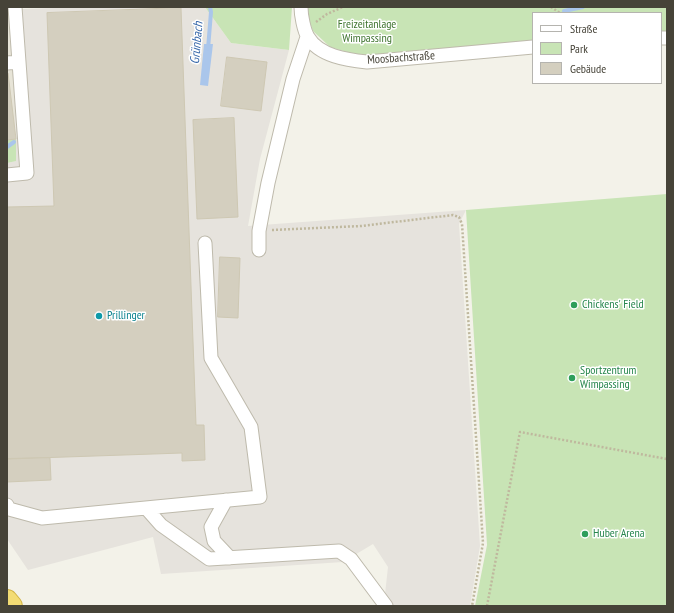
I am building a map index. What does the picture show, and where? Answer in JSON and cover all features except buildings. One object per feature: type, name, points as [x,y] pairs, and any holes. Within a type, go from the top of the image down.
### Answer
[{"type":"highway","points":[[7,600],[12,606]]},
{"type":"street","points":[[7,175],[27,173],[13,63],[15,7]]},
{"type":"street","points":[[258,250],[259,231],[268,183],[293,79],[307,37],[301,15],[301,7]]},
{"type":"street","name":"Moosbachstraße","points":[[307,37],[315,45],[327,53],[346,60],[367,62],[532,47]]},
{"type":"street","points":[[7,505],[9,508],[42,518],[260,497],[251,427],[211,358],[205,243]]},
{"type":"street","points":[[226,500],[212,527],[214,541],[230,558]]},
{"type":"street","points":[[146,508],[161,525],[209,559],[339,551],[351,559],[386,606]]},
{"type":"path","points":[[307,37],[316,22],[327,14],[343,7]]},
{"type":"path","points":[[259,231],[361,226],[453,215],[459,217],[462,224],[484,543],[472,606]]},
{"type":"path","points":[[487,606],[520,432],[667,459]]},
{"type":"shaded area","points":[[7,7],[21,7],[14,55],[16,161],[7,163]]},
{"type":"shaded area","points":[[86,7],[205,7],[231,43],[289,50],[260,159],[248,226],[466,210],[459,224],[480,546],[470,606],[394,606],[385,594],[388,567],[373,544],[343,562],[161,574],[153,537],[28,570],[7,539],[7,163],[16,161],[14,55],[20,9]]},
{"type":"green space","points":[[205,7],[292,7],[289,50],[231,43]]},
{"type":"green space","name":"Freizeitanlage Wimpassing","points":[[304,7],[667,7],[667,32],[662,32],[662,12],[532,12],[532,43],[364,57],[330,47],[313,31]]},
{"type":"green space","points":[[16,139],[16,161],[7,163],[7,140]]},
{"type":"green space","name":"Sportzentrum Wimpassing","points":[[667,194],[667,606],[475,606],[487,545],[466,210]]},
{"type":"water","points":[[204,44],[213,44],[208,86],[200,85]]},
{"type":"waterway","name":"Grünbach","points":[[208,49],[211,12],[210,7]]},
{"type":"waterway","points":[[564,11],[583,7]]},
{"type":"waterway","name":"Grünbach","points":[[7,147],[14,142]]},
{"type":"place","name":"Chickens' Field","points":[[574,305]]},
{"type":"place","name":"Prillinger","points":[[99,316]]},
{"type":"place","name":"Sportzentrum Wimpassing","points":[[572,378]]},
{"type":"place","name":"Huber Arena","points":[[585,534]]}]
